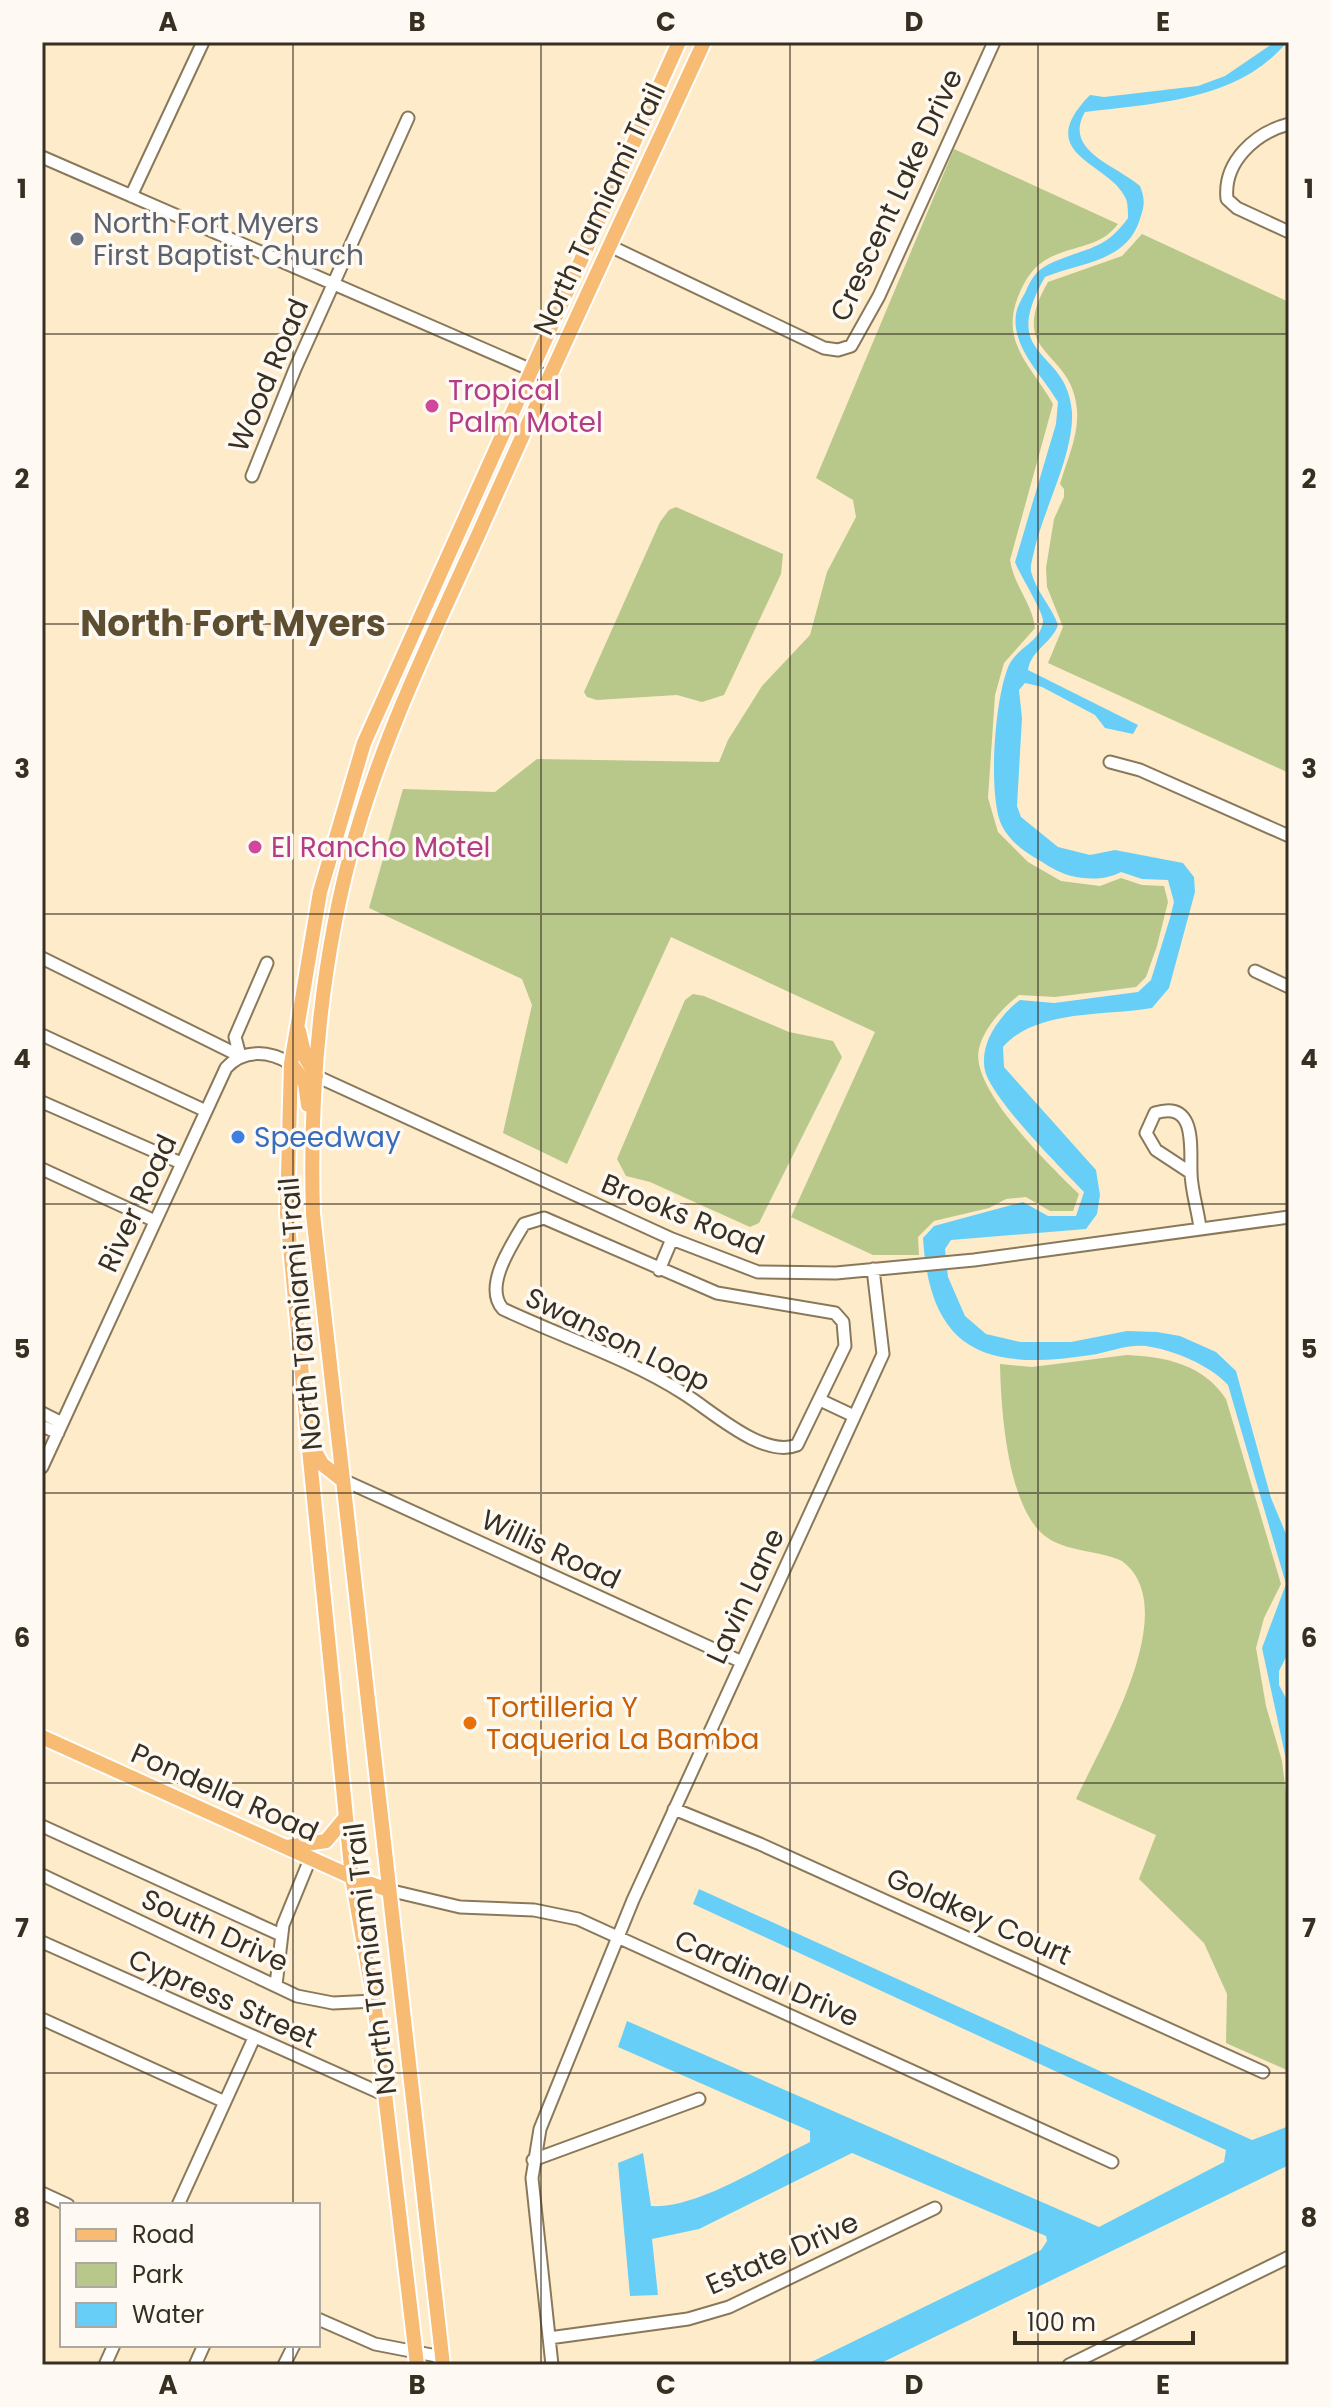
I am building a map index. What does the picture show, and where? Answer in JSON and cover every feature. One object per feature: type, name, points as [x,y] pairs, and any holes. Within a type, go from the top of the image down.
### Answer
[{"type":"main road","name":"North Tamiami Trail","points":[[417,2359],[374,2001],[352,1877],[308,1439],[287,1214],[291,1064],[314,921],[334,836],[364,743],[679,42]]},
{"type":"main road","points":[[691,71],[694,42]]},
{"type":"main road","name":"North Tamiami Trail","points":[[443,2361],[313,1214],[316,1076],[332,937],[355,837],[381,754],[704,42]]},
{"type":"main road","points":[[407,695],[401,675],[410,640]]},
{"type":"main road","points":[[381,754],[382,733],[391,711],[385,696]]},
{"type":"main road","points":[[297,1019],[305,1057],[316,1076]]},
{"type":"main road","points":[[291,1064],[305,1083],[314,1125]]},
{"type":"main road","points":[[308,1439],[322,1464],[341,1479]]},
{"type":"main road","name":"Pondella Road","points":[[42,1737],[310,1859],[388,1890]]},
{"type":"main road","points":[[286,1848],[326,1841],[346,1817]]},
{"type":"street","points":[[131,196],[203,42]]},
{"type":"street","name":"Crescent Lake Drive","points":[[612,247],[824,348],[838,350],[851,346],[879,296],[994,42]]},
{"type":"street","name":"Wood Road","points":[[252,476],[333,283],[408,118]]},
{"type":"street","points":[[1289,124],[1265,133],[1252,142],[1232,167],[1225,185],[1227,199],[1237,208],[1289,232]]},
{"type":"street","points":[[42,157],[550,378]]},
{"type":"street","points":[[1110,762],[1140,770],[1289,836]]},
{"type":"street","points":[[42,958],[240,1056],[265,1053],[291,1064]]},
{"type":"street","points":[[240,1056],[235,1037],[267,963]]},
{"type":"street","points":[[1255,971],[1289,987]]},
{"type":"street","points":[[42,1035],[206,1111]]},
{"type":"street","name":"River Road","points":[[42,1467],[226,1068],[240,1056]]},
{"type":"street","name":"Brooks Road","points":[[316,1076],[672,1239],[725,1262],[766,1274],[953,1262],[1289,1217]]},
{"type":"street","points":[[42,1102],[181,1163]]},
{"type":"street","points":[[1191,1173],[1149,1142],[1146,1133],[1155,1113],[1165,1110],[1178,1113],[1186,1120],[1191,1134],[1191,1173],[1200,1228]]},
{"type":"street","points":[[42,1169],[155,1221]]},
{"type":"street","name":"Swanson Loop","points":[[538,1217],[659,1270],[746,1300],[835,1313],[843,1322],[845,1346],[797,1445],[779,1449],[743,1434],[670,1385],[503,1309],[494,1292],[524,1224],[538,1217]]},
{"type":"street","points":[[659,1270],[672,1239]]},
{"type":"street","name":"Lavin Lane","points":[[552,2365],[538,2262],[533,2160],[545,2116],[674,1809],[883,1354],[873,1269]]},
{"type":"street","points":[[820,1400],[854,1416]]},
{"type":"street","points":[[42,1413],[60,1428]]},
{"type":"street","points":[[42,1426],[60,1428]]},
{"type":"street","name":"Willis Road","points":[[341,1479],[742,1662]]},
{"type":"street","name":"Goldkey Court","points":[[674,1809],[760,1844],[1263,2072]]},
{"type":"street","points":[[42,1826],[281,1935]]},
{"type":"street","points":[[276,1985],[286,1915],[310,1859]]},
{"type":"street","name":"South Drive","points":[[42,1875],[297,1996],[333,2003],[374,2001]]},
{"type":"street","name":"Cardinal Drive","points":[[388,1890],[476,1910],[549,1912],[618,1937],[1112,2162]]},
{"type":"street","name":"Cypress Street","points":[[42,1942],[385,2095]]},
{"type":"street","points":[[42,2019],[225,2102]]},
{"type":"street","points":[[179,2203],[254,2038]]},
{"type":"street","points":[[533,2160],[699,2099]]},
{"type":"street","points":[[42,2193],[64,2203]]},
{"type":"street","name":"Estate Drive","points":[[549,2338],[688,2319],[729,2307],[935,2208]]},
{"type":"street","points":[[1069,2365],[1289,2257]]},
{"type":"street","points":[[320,2320],[417,2359],[443,2361]]},
{"type":"street","points":[[284,2365],[293,2347]]},
{"type":"green space","points":[[954,149],[1118,224],[1100,239],[1042,262],[1028,278],[1014,309],[1013,325],[1020,351],[1053,404],[1010,560],[1035,628],[1004,663],[995,695],[988,798],[998,832],[1028,862],[1061,881],[1100,886],[1121,878],[1142,885],[1164,886],[1168,902],[1146,977],[1136,987],[1055,997],[1019,995],[994,1019],[981,1041],[979,1065],[987,1084],[1015,1126],[1079,1194],[1073,1211],[1050,1211],[1026,1197],[1006,1199],[989,1208],[934,1221],[918,1237],[919,1255],[873,1255],[791,1217],[875,1032],[671,937],[567,1164],[503,1133],[532,1005],[522,979],[369,908],[403,789],[495,792],[537,759],[719,762],[728,740],[762,686],[810,635],[827,572],[856,517],[853,500],[816,478]]},
{"type":"green space","points":[[1142,234],[1289,302],[1289,773],[1048,663],[1063,627],[1047,587],[1046,568],[1054,519],[1064,497],[1060,484],[1074,438],[1077,410],[1073,390],[1065,374],[1037,339],[1034,325],[1037,306],[1048,282],[1122,256]]},
{"type":"green space","points":[[676,507],[783,554],[781,574],[724,695],[702,702],[677,695],[597,700],[587,697],[584,692],[660,522],[669,510]]},
{"type":"green space","points":[[693,994],[789,1032],[833,1041],[842,1057],[759,1223],[750,1227],[650,1182],[626,1176],[617,1159],[685,1000]]},
{"type":"green space","points":[[1127,1355],[1156,1358],[1195,1370],[1217,1387],[1226,1399],[1281,1584],[1264,1618],[1256,1648],[1266,1706],[1282,1761],[1289,1818],[1289,2071],[1226,2043],[1227,1994],[1204,1943],[1139,1879],[1156,1835],[1076,1799],[1132,1677],[1142,1643],[1145,1610],[1139,1583],[1122,1561],[1053,1541],[1032,1522],[1022,1503],[1009,1456],[1000,1364],[1032,1367]]},
{"type":"water","points":[[1275,42],[1287,42],[1267,62],[1245,77],[1220,88],[1167,101],[1085,112],[1080,126],[1086,147],[1140,186],[1144,204],[1139,222],[1123,246],[1100,259],[1045,277],[1032,304],[1028,324],[1031,339],[1068,391],[1072,412],[1068,445],[1031,568],[1036,585],[1058,625],[1033,657],[1028,670],[1138,725],[1133,734],[1105,728],[1095,715],[1042,687],[1025,683],[1019,690],[1022,718],[1017,806],[1021,817],[1058,847],[1090,855],[1115,850],[1183,863],[1194,877],[1195,892],[1169,988],[1152,1008],[1053,1020],[1017,1035],[1003,1047],[1004,1067],[1096,1170],[1100,1195],[1097,1214],[1086,1229],[951,1240],[945,1249],[948,1277],[965,1316],[986,1334],[1020,1342],[1071,1342],[1127,1331],[1157,1332],[1180,1336],[1216,1352],[1236,1371],[1271,1498],[1289,1541],[1289,1651],[1279,1671],[1279,1685],[1289,1704],[1289,1773],[1262,1648],[1286,1584],[1228,1385],[1190,1360],[1146,1346],[1091,1355],[1022,1360],[994,1355],[971,1346],[952,1330],[938,1307],[928,1277],[923,1238],[934,1226],[1023,1202],[1048,1216],[1076,1216],[1084,1192],[1030,1135],[992,1087],[984,1063],[987,1042],[1005,1014],[1020,1000],[1054,1003],[1138,992],[1151,980],[1174,902],[1168,880],[1142,879],[1121,872],[1104,878],[1086,878],[1059,872],[1012,840],[997,812],[994,769],[1000,697],[1010,663],[1038,634],[1043,621],[1015,562],[1056,424],[1058,402],[1018,338],[1017,311],[1039,270],[1106,241],[1128,218],[1126,199],[1118,186],[1080,156],[1071,145],[1068,132],[1074,115],[1090,95],[1104,97],[1198,86],[1225,76]]},
{"type":"water","points":[[699,1889],[1252,2140],[1289,2126],[1289,2165],[877,2365],[805,2365],[1041,2250],[1047,2241],[1046,2236],[852,2153],[699,2229],[652,2239],[658,2295],[630,2296],[618,2163],[643,2153],[651,2206],[670,2205],[711,2193],[810,2142],[810,2131],[618,2047],[627,2021],[1099,2227],[1224,2162],[1226,2150],[693,1904]]},
{"type":"place","name":"North Fort Myers First Baptist Church","points":[[77,239]]},
{"type":"place","name":"Tropical Palm Motel","points":[[432,406]]},
{"type":"place","name":"El Rancho Motel","points":[[255,847]]},
{"type":"place","name":"Speedway","points":[[238,1137]]},
{"type":"place","name":"Tortilleria Y Taqueria La Bamba","points":[[470,1723]]},
{"type":"district","name":"North Fort Myers","points":[[233,623]]}]
